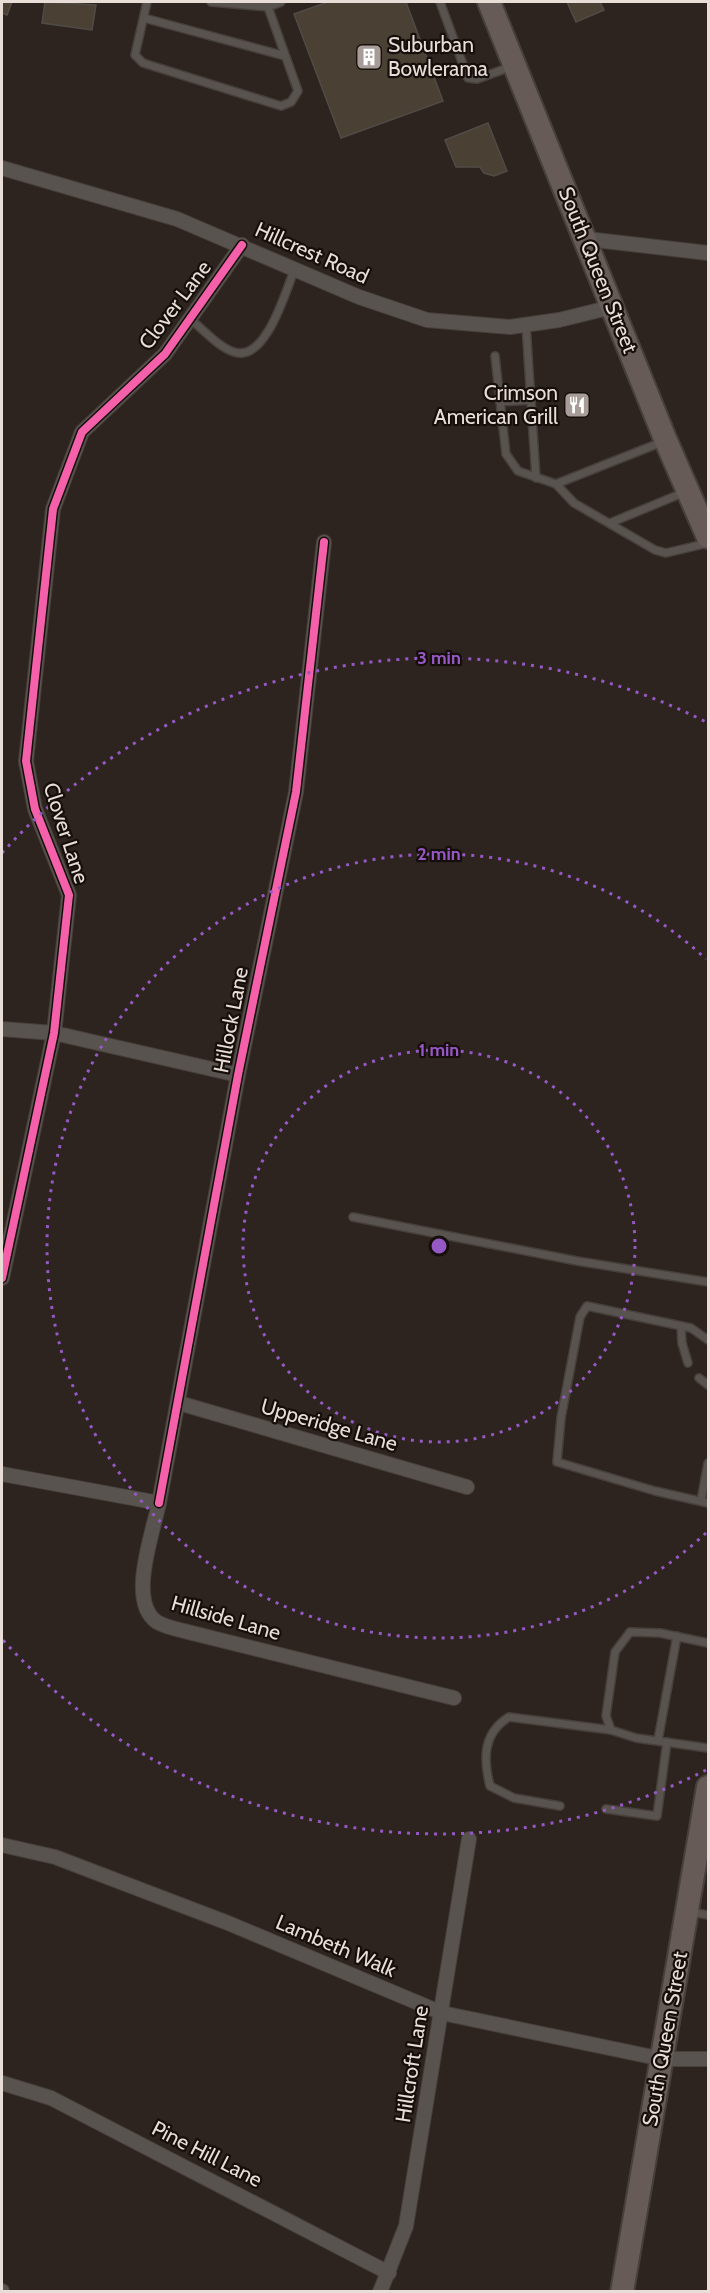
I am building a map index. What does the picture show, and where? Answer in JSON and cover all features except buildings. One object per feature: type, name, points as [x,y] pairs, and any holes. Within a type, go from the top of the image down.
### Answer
[{"type":"main road","name":"South Queen Street","points":[[489,2],[587,239],[612,308],[666,441],[708,537]]},
{"type":"main road","name":"South Queen Street","points":[[622,2292],[662,2059],[698,1913],[708,1797]]},
{"type":"street","name":"Hillcrest Road","points":[[2,168],[177,219],[359,297],[427,320],[510,327],[612,308]]},
{"type":"street","points":[[587,239],[708,253]]},
{"type":"street","name":"Clover Lane","points":[[2,1278],[54,1033],[69,895],[35,809],[26,761],[53,509],[82,432],[165,354],[242,245]]},
{"type":"street","name":"Hillock Lane","points":[[159,1503],[238,1075],[296,792],[324,542]]},
{"type":"street","points":[[2,1029],[54,1033],[238,1075]]},
{"type":"street","name":"Upperidge Lane","points":[[179,1403],[466,1487]]},
{"type":"street","points":[[2,1474],[159,1503]]},
{"type":"street","name":"Hillside Lane","points":[[159,1503],[141,1591],[148,1613],[158,1622],[192,1634],[454,1698]]},
{"type":"street","name":"Hillcroft Lane","points":[[380,2292],[406,2226],[469,1839]]},
{"type":"street","name":"Lambeth Walk","points":[[2,1845],[55,1857],[217,1918],[442,2013],[662,2059],[708,2059]]},
{"type":"street","name":"Pine Hill Lane","points":[[2,2083],[51,2098],[388,2273]]},
{"type":"lane","points":[[147,2],[135,55],[143,63],[281,106],[291,102],[297,91],[268,4]]},
{"type":"lane","points":[[211,2],[268,4],[281,2]]},
{"type":"lane","points":[[440,2],[468,78],[477,79],[515,65]]},
{"type":"lane","points":[[144,18],[285,56]]},
{"type":"lane","points":[[190,319],[235,352],[249,352],[258,346],[268,334],[295,268]]},
{"type":"lane","points":[[526,325],[536,478]]},
{"type":"lane","points":[[495,356],[506,454],[518,471],[556,484],[574,504],[655,550],[666,553],[708,543]]},
{"type":"lane","points":[[500,402],[531,400]]},
{"type":"lane","points":[[556,484],[666,441]]},
{"type":"lane","points":[[610,523],[688,491]]},
{"type":"lane","points":[[353,1217],[577,1261],[708,1282]]},
{"type":"lane","points":[[708,1340],[691,1328],[586,1306],[580,1317],[563,1406],[557,1462],[655,1491],[705,1502],[708,1463]]},
{"type":"lane","points":[[681,1326],[682,1343],[688,1363]]},
{"type":"lane","points":[[699,1378],[708,1385]]},
{"type":"lane","points":[[611,1730],[606,1716],[615,1652],[630,1632],[677,1636],[708,1643]]},
{"type":"lane","points":[[658,1740],[677,1636]]},
{"type":"lane","points":[[560,1806],[514,1798],[490,1786],[485,1768],[489,1737],[494,1726],[509,1717],[611,1730],[636,1738],[708,1748]]},
{"type":"lane","points":[[606,1809],[657,1816],[667,1742]]},
{"type":"cycle path","points":[[2,1278],[54,1033],[69,895],[35,809],[26,761],[53,509],[82,432],[165,354],[242,245]]},
{"type":"cycle path","points":[[159,1503],[238,1075],[296,792],[324,542]]},
{"type":"place","name":"Suburban Bowlerama","points":[[369,57]]},
{"type":"place","name":"Crimson American Grill","points":[[577,405]]}]
